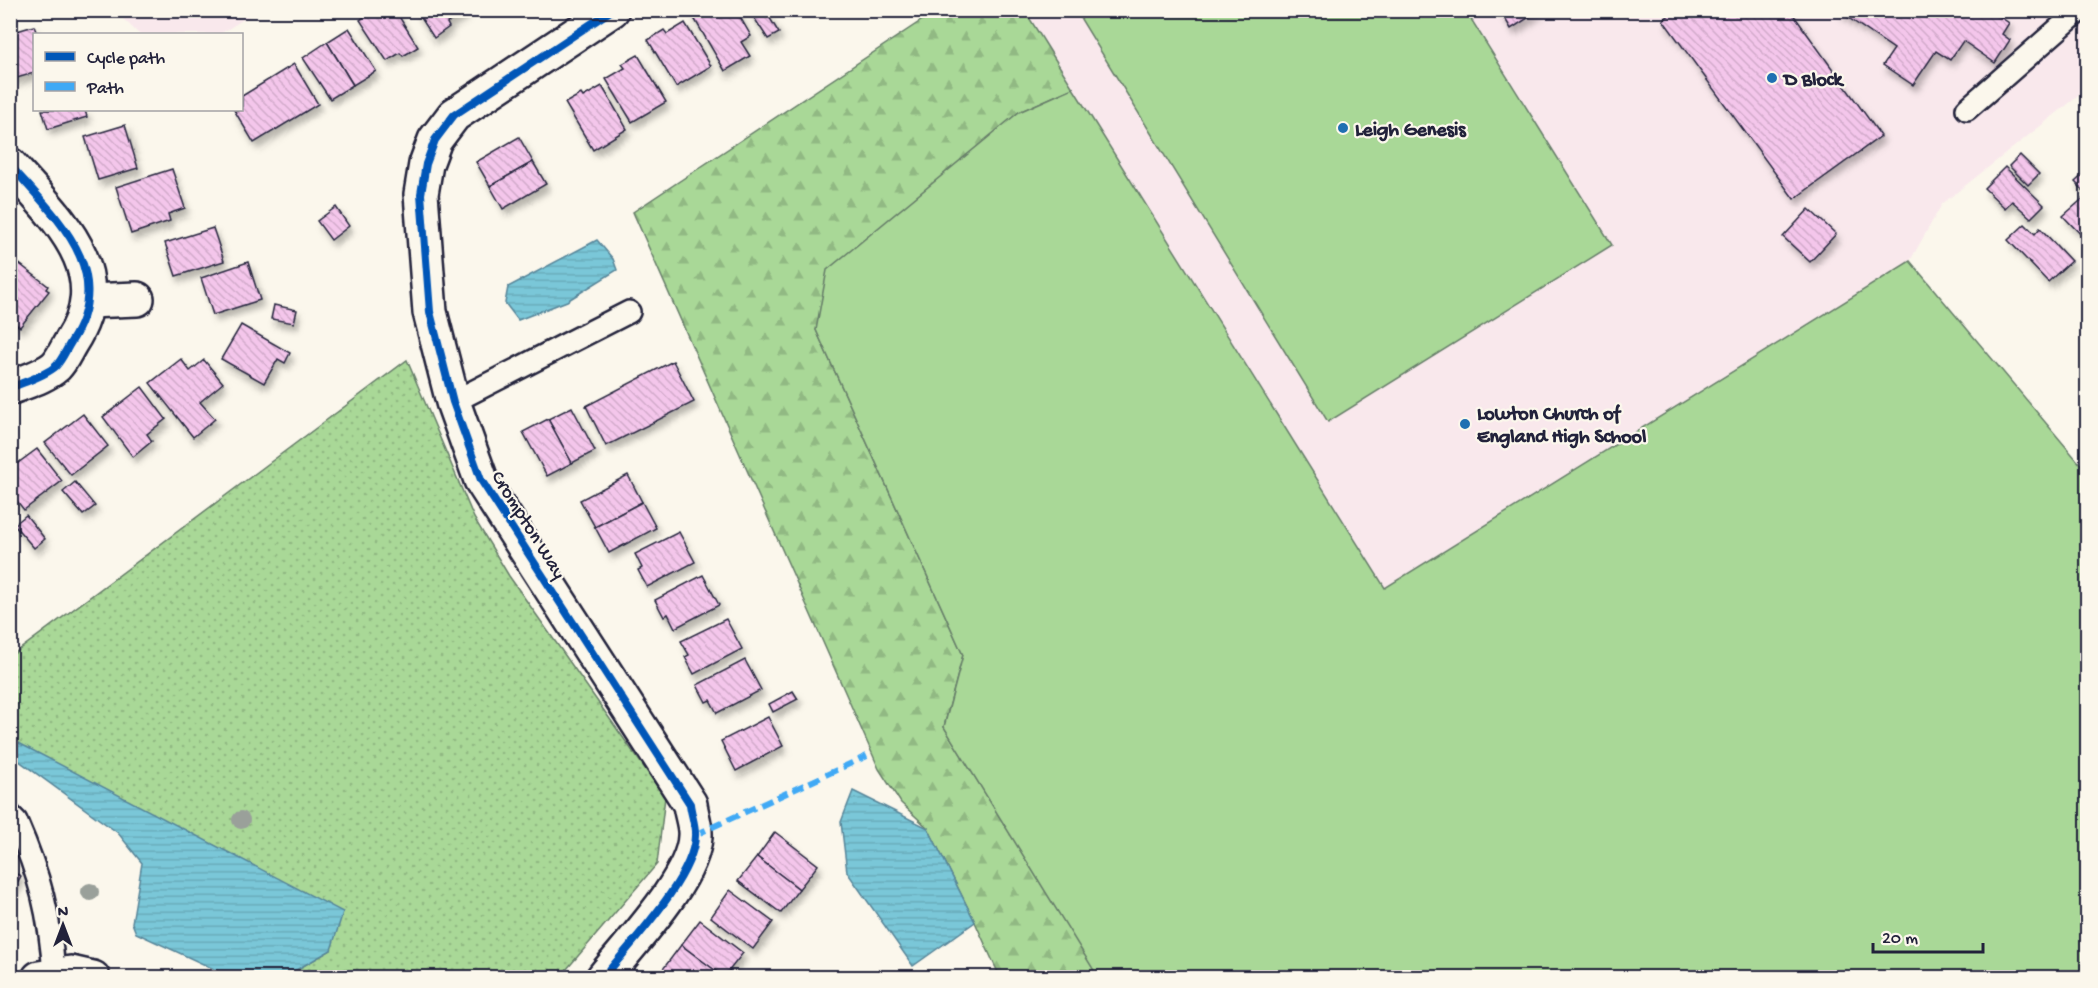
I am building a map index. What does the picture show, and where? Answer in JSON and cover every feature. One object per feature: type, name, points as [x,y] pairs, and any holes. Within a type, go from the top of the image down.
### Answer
[{"type":"street","name":"Crompton Way","points":[[603,978],[674,889],[689,863],[695,836],[690,804],[481,480],[453,402],[430,312],[421,194],[426,164],[435,140],[454,115],[612,10]]},
{"type":"street","points":[[10,165],[72,238],[87,277],[88,302],[82,325],[55,366],[10,388]]},
{"type":"street","points":[[88,302],[136,299]]},
{"type":"street","points":[[47,976],[71,973],[93,978]]},
{"type":"lane","points":[[1968,109],[2080,10]]},
{"type":"lane","points":[[453,402],[629,312]]},
{"type":"lane","points":[[10,815],[16,821],[40,878],[51,932],[47,976]]},
{"type":"shaded area","points":[[115,11],[257,11],[222,33],[138,33]]},
{"type":"shaded area","name":"Lowton Church of England High School","points":[[1025,11],[2087,11],[2087,89],[1942,204],[1910,261],[1385,588]]},
{"type":"green space","points":[[936,11],[1025,11],[1073,88],[1019,112],[816,330],[963,655],[944,727],[1099,977],[1000,977],[928,828],[901,803],[879,769],[633,212]]},
{"type":"green space","name":"Leigh Genesis","points":[[1076,11],[1466,11],[1612,245],[1328,422]]},
{"type":"green space","points":[[1073,88],[1385,588],[1910,261],[2087,472],[2087,977],[1098,977],[944,727],[963,655],[816,330],[827,270],[1019,112]]},
{"type":"green space","points":[[407,360],[474,518],[509,576],[665,797],[657,864],[560,977],[284,977],[331,950],[11,739],[11,656]]},
{"type":"water","points":[[597,240],[613,259],[617,270],[567,301],[518,320],[505,303],[508,287]]},
{"type":"water","points":[[11,739],[343,912],[331,950],[284,977],[231,977],[136,933],[132,923],[142,863],[118,833],[11,755]]},
{"type":"water","points":[[853,791],[928,828],[975,922],[913,966],[847,872],[841,822]]},
{"type":"building","points":[[374,10],[395,10],[418,47],[403,56],[400,53],[387,61],[360,20]]},
{"type":"building","points":[[416,10],[464,10],[465,12],[447,23],[449,27],[434,38]]},
{"type":"building","points":[[696,10],[736,10],[751,36],[741,42],[750,56],[725,71],[691,13]]},
{"type":"building","points":[[749,10],[765,10],[779,33],[768,39]]},
{"type":"building","points":[[1500,10],[1540,10],[1511,29]]},
{"type":"building","name":"D Block","points":[[1676,10],[1790,10],[1881,136],[1794,199],[1663,20]]},
{"type":"building","name":"D Block","points":[[1837,10],[1990,10],[2009,23],[2002,34],[2010,40],[1995,63],[1963,41],[1950,60],[1936,51],[1913,85],[1883,65],[1894,49]]},
{"type":"building","points":[[685,23],[711,66],[676,87],[648,40],[664,30],[667,34]]},
{"type":"building","points":[[34,26],[37,33],[33,33],[33,73],[10,80],[10,33]]},
{"type":"building","points":[[349,28],[376,71],[353,85],[327,42]]},
{"type":"building","points":[[327,42],[353,85],[330,99],[303,58]]},
{"type":"building","points":[[638,55],[666,102],[632,122],[606,79],[625,68],[622,64]]},
{"type":"building","points":[[294,64],[318,104],[254,143],[235,111],[243,111],[243,95]]},
{"type":"building","points":[[602,86],[627,129],[593,150],[565,103],[581,94],[583,97]]},
{"type":"building","points":[[42,111],[85,111],[87,117],[48,129]]},
{"type":"building","points":[[125,125],[138,168],[98,180],[85,137]]},
{"type":"building","points":[[519,137],[533,162],[490,186],[476,162]]},
{"type":"building","points":[[2020,155],[2039,174],[2028,185],[2009,166]]},
{"type":"building","points":[[533,162],[546,184],[503,209],[490,186]]},
{"type":"building","points":[[2005,167],[2044,205],[2031,218],[2012,201],[2005,208],[1984,188]]},
{"type":"building","points":[[172,169],[185,208],[168,214],[170,221],[131,234],[116,187]]},
{"type":"building","points":[[2088,170],[2088,195],[2075,182]]},
{"type":"building","points":[[2088,195],[2088,242],[2063,216]]},
{"type":"building","points":[[336,207],[349,226],[331,240],[317,221]]},
{"type":"building","points":[[1809,209],[1836,234],[1810,262],[1783,237]]},
{"type":"building","points":[[2025,224],[2035,234],[2040,228],[2071,261],[2048,282],[2008,240]]},
{"type":"building","points":[[213,228],[224,261],[176,276],[165,243]]},
{"type":"building","points":[[17,262],[48,286],[46,289],[49,291],[20,327],[10,320],[10,269]]},
{"type":"building","points":[[248,262],[260,300],[213,315],[201,278]]},
{"type":"building","points":[[274,305],[297,310],[294,323],[271,319]]},
{"type":"building","points":[[241,325],[290,353],[285,363],[278,359],[264,383],[221,359]]},
{"type":"building","points":[[181,359],[190,371],[204,360],[223,383],[200,402],[215,419],[193,437],[150,383]]},
{"type":"building","points":[[673,361],[694,402],[606,446],[586,406]]},
{"type":"building","points":[[142,387],[166,419],[147,434],[152,441],[133,457],[103,417]]},
{"type":"building","points":[[572,407],[595,451],[572,463],[548,419]]},
{"type":"building","points":[[83,414],[108,446],[71,475],[45,443]]},
{"type":"building","points":[[548,419],[572,463],[547,476],[523,432]]},
{"type":"building","points":[[37,449],[62,481],[24,510],[10,492],[10,469]]},
{"type":"building","points":[[628,475],[642,502],[595,527],[580,500]]},
{"type":"building","points":[[75,482],[95,506],[83,515],[63,492]]},
{"type":"building","points":[[642,502],[656,528],[609,553],[595,527]]},
{"type":"building","points":[[26,515],[45,539],[34,548],[14,525]]},
{"type":"building","points":[[679,532],[695,562],[647,587],[638,570],[642,568],[635,554]]},
{"type":"building","points":[[703,575],[719,605],[675,628],[668,614],[664,617],[655,600]]},
{"type":"building","points":[[726,619],[742,649],[694,674],[685,657],[689,655],[681,641]]},
{"type":"building","points":[[745,660],[761,690],[717,713],[710,700],[706,702],[697,685]]},
{"type":"building","points":[[793,691],[798,699],[773,712],[769,704]]},
{"type":"building","points":[[768,717],[783,746],[736,771],[721,741]]},
{"type":"building","points":[[775,832],[818,865],[799,889],[757,857]]},
{"type":"building","points":[[757,857],[799,889],[781,913],[738,881]]},
{"type":"building","points":[[10,871],[21,876],[10,895]]},
{"type":"building","points":[[730,890],[773,922],[753,949],[711,917]]},
{"type":"building","points":[[700,920],[743,953],[724,977],[681,945]]},
{"type":"building","points":[[681,945],[724,977],[674,978],[663,969]]},
{"type":"marked path","points":[[695,835],[867,756]]},
{"type":"cycle path","points":[[603,978],[659,910],[684,871],[692,853],[695,836],[690,804],[481,480],[453,402],[430,312],[421,194],[426,164],[435,140],[454,115],[612,10]]},
{"type":"cycle path","points":[[10,165],[45,204],[75,246],[84,268],[88,291],[84,316],[58,364],[40,376],[10,388]]},
{"type":"place","name":"D Block","points":[[1772,78]]},
{"type":"place","name":"Leigh Genesis","points":[[1343,128]]},
{"type":"place","name":"Lowton Church of England High School","points":[[1465,424]]}]
